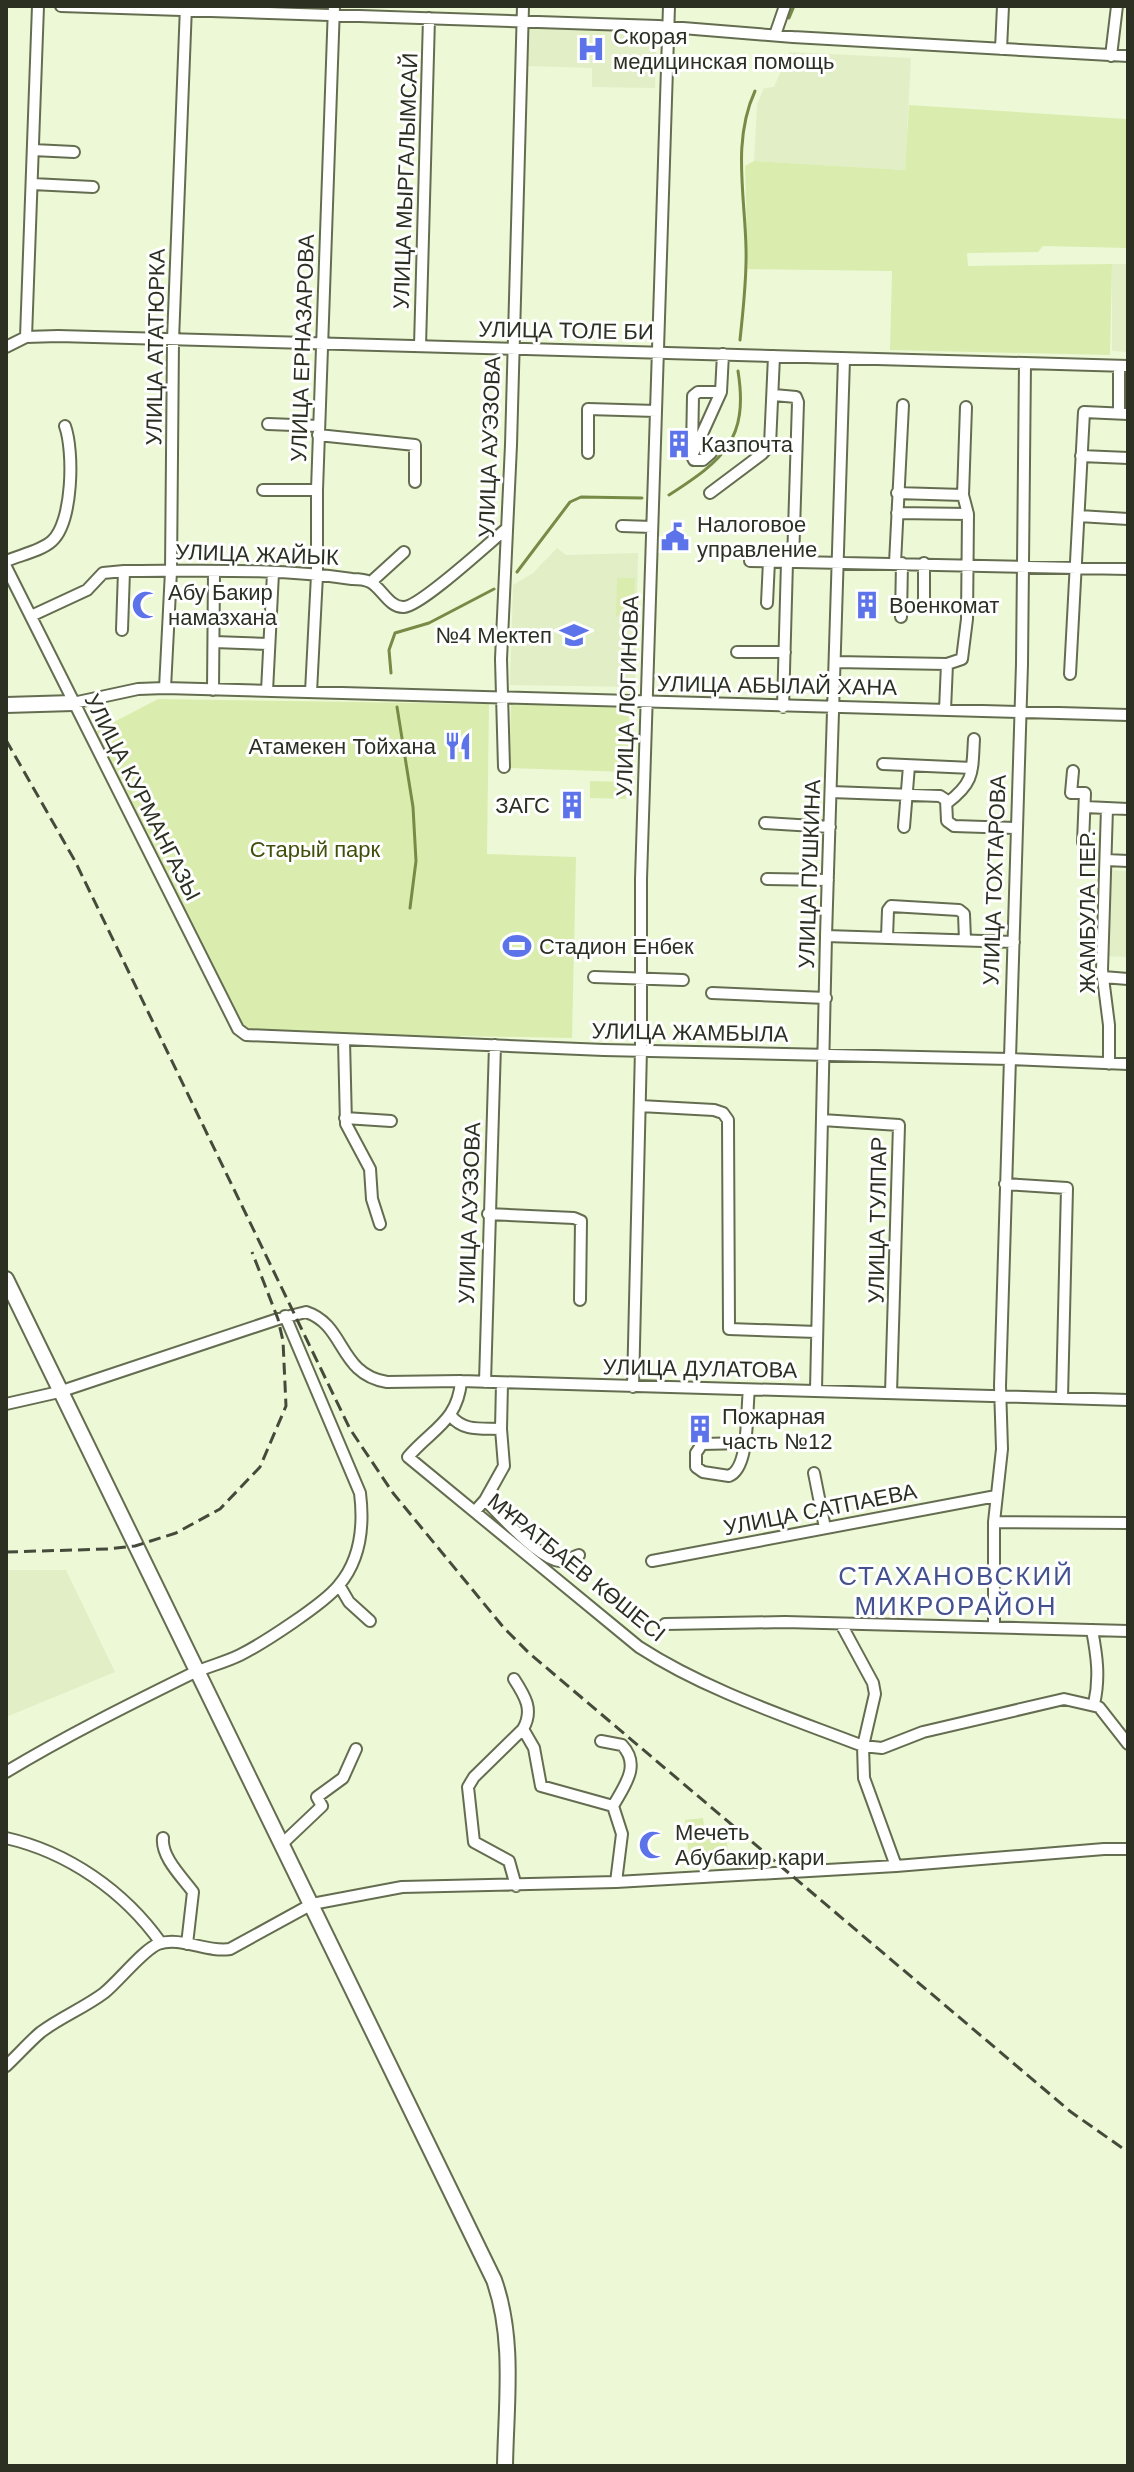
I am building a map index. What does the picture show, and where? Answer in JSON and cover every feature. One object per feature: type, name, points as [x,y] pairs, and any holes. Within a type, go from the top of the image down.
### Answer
[{"type":"street","points":[[26,337],[38,6]]},
{"type":"street","points":[[61,6],[334,11],[1128,56]]},
{"type":"street","name":"УЛИЦА АУЭЗОВА","points":[[504,767],[502,697],[506,529],[523,6]]},
{"type":"street","name":"УЛИЦА ЛОГИНОВА","points":[[633,1387],[641,1049],[641,879],[669,6]]},
{"type":"street","points":[[775,35],[785,6]]},
{"type":"street","points":[[1001,49],[1003,6]]},
{"type":"street","points":[[1111,56],[1117,6]]},
{"type":"street","name":"УЛИЦА АТАТЮРКА","points":[[165,688],[171,571],[173,340],[186,8]]},
{"type":"street","name":"УЛИЦА ЕРНАЗАРОВА","points":[[311,692],[334,11]]},
{"type":"street","name":"УЛИЦА МЫРГАЛЫМСАЙ","points":[[420,346],[429,18]]},
{"type":"street","points":[[33,150],[74,152]]},
{"type":"street","points":[[32,184],[93,187]]},
{"type":"street","name":"УЛИЦА ТОЛЕ БИ","points":[[6,347],[26,337],[1123,366]]},
{"type":"street","points":[[692,456],[721,392],[723,354]]},
{"type":"street","points":[[710,493],[770,445],[774,356]]},
{"type":"street","name":"УЛИЦА ПУШКИНА","points":[[816,1390],[836,563],[844,359]]},
{"type":"street","name":"УЛИЦА ТОХТАРОВА","points":[[996,1496],[1002,1449],[1000,1397],[1020,711],[1025,363]]},
{"type":"street","points":[[1070,674],[1084,412],[1124,413],[1123,366]]},
{"type":"street","points":[[711,453],[703,460],[694,460],[692,456],[693,396],[698,392],[721,392]]},
{"type":"street","points":[[774,395],[796,397],[798,402],[783,707]]},
{"type":"street","points":[[901,617],[897,493],[903,405]]},
{"type":"street","points":[[835,662],[947,664],[958,662],[963,656],[967,619],[968,514],[963,495],[966,407]]},
{"type":"street","points":[[588,453],[588,409],[656,411]]},
{"type":"street","points":[[268,424],[415,445],[415,482]]},
{"type":"street","points":[[6,561],[50,544],[56,538],[71,486],[70,449],[65,426]]},
{"type":"street","points":[[1081,456],[1128,458]]},
{"type":"street","points":[[263,490],[317,490]]},
{"type":"street","points":[[897,493],[963,495]]},
{"type":"street","points":[[897,513],[968,514]]},
{"type":"street","points":[[1079,516],[1128,519]]},
{"type":"street","points":[[622,526],[652,527]]},
{"type":"street","points":[[404,552],[371,582],[402,608],[412,605],[506,529]]},
{"type":"street","points":[[750,561],[1128,569]]},
{"type":"street","points":[[767,603],[769,561]]},
{"type":"street","points":[[924,563],[924,599]]},
{"type":"street","name":"УЛИЦА КУРМАНГАЗЫ","points":[[6,567],[238,1029],[251,1037]]},
{"type":"street","points":[[122,630],[124,571]]},
{"type":"street","points":[[213,690],[214,572]]},
{"type":"street","name":"УЛИЦА ЖАЙЫК","points":[[31,616],[87,590],[103,573],[273,573],[371,582]]},
{"type":"street","points":[[267,691],[273,573]]},
{"type":"street","points":[[214,642],[268,644]]},
{"type":"street","points":[[737,652],[785,652]]},
{"type":"street","points":[[945,710],[947,664]]},
{"type":"street","name":"УЛИЦА АБЫЛАЙ ХАНА","points":[[73,703],[138,689],[165,688],[1128,715]]},
{"type":"street","points":[[6,705],[73,703]]},
{"type":"street","points":[[947,803],[964,791],[972,768],[974,739]]},
{"type":"street","points":[[883,764],[972,768]]},
{"type":"street","points":[[904,827],[909,766]]},
{"type":"street","points":[[1073,771],[1071,793],[1085,793],[1083,842]]},
{"type":"street","points":[[831,792],[940,796],[947,803],[947,821],[954,826],[1015,828]]},
{"type":"street","points":[[1085,807],[1128,809]]},
{"type":"street","name":"ЖАМБУЛА ПЕР.","points":[[1107,808],[1103,977],[1109,1025],[1109,1064]]},
{"type":"street","points":[[765,823],[830,827]]},
{"type":"street","points":[[1106,860],[1128,861]]},
{"type":"street","points":[[767,879],[828,880]]},
{"type":"street","points":[[887,937],[888,908],[891,906],[959,910],[964,914],[965,940]]},
{"type":"street","points":[[826,936],[1014,942]]},
{"type":"street","points":[[594,977],[683,980]]},
{"type":"street","points":[[1103,977],[1128,979]]},
{"type":"street","points":[[712,993],[826,998]]},
{"type":"street","name":"УЛИЦА ЖАМБЫЛА","points":[[251,1037],[1128,1064]]},
{"type":"street","points":[[344,1040],[345,1118],[370,1169],[372,1199],[380,1224]]},
{"type":"street","name":"УЛИЦА АУЭЗОВА","points":[[485,1382],[495,1045]]},
{"type":"street","points":[[640,1106],[714,1110],[723,1113],[728,1120],[729,1329],[817,1332]]},
{"type":"street","points":[[345,1118],[391,1121]]},
{"type":"street","name":"УЛИЦА ТУЛПАР","points":[[822,1120],[899,1125],[891,1393]]},
{"type":"street","points":[[1005,1184],[1067,1188],[1062,1398]]},
{"type":"street","points":[[488,1214],[574,1218],[581,1221],[580,1300]]},
{"type":"street","points":[[6,1279],[283,1843],[500,2297],[508,2345],[505,2466]]},
{"type":"street","name":"УЛИЦА ДУЛАТОВА","points":[[285,1316],[301,1312],[312,1314],[327,1325],[352,1364],[387,1382],[461,1381],[1128,1400]]},
{"type":"street","points":[[6,1404],[59,1392],[285,1316],[360,1493],[362,1508],[359,1546],[339,1585],[294,1621],[240,1655],[197,1672],[73,1732],[6,1772]]},
{"type":"street","points":[[461,1381],[460,1399],[451,1416],[460,1426],[501,1429]]},
{"type":"street","points":[[476,1510],[503,1472],[502,1383]]},
{"type":"street","points":[[745,1443],[702,1444],[696,1453],[696,1467],[703,1472],[733,1475],[740,1468],[745,1443],[749,1390]]},
{"type":"street","name":"МҰРАТБАЕВ КӨШЕСІ","points":[[451,1416],[422,1440],[408,1457],[639,1647],[666,1664],[721,1689],[863,1746]]},
{"type":"street","points":[[814,1473],[825,1528]]},
{"type":"street","points":[[994,1627],[996,1496]]},
{"type":"street","name":"УЛИЦА САТПАЕВА","points":[[652,1561],[996,1496]]},
{"type":"street","points":[[485,1500],[516,1532],[556,1561],[566,1561],[579,1555]]},
{"type":"street","points":[[994,1522],[1128,1523]]},
{"type":"street","points":[[339,1585],[349,1602],[370,1621]]},
{"type":"street","name":"МҰРАТБАЕВ КӨШЕСІ","points":[[665,1624],[841,1624],[1128,1631]]},
{"type":"street","points":[[841,1624],[873,1683],[875,1694],[863,1746],[867,1789],[896,1866]]},
{"type":"street","points":[[1092,1630],[1098,1679],[1094,1704]]},
{"type":"street","points":[[514,1679],[529,1707],[528,1719],[523,1729],[474,1777],[468,1787],[474,1842],[509,1861],[516,1886]]},
{"type":"street","points":[[863,1746],[882,1748],[923,1732],[1064,1699],[1094,1704],[1106,1714],[1128,1744]]},
{"type":"street","points":[[523,1729],[534,1748],[541,1786],[613,1806]]},
{"type":"street","points":[[601,1741],[622,1745],[631,1758],[629,1779],[613,1806],[622,1834],[616,1882]]},
{"type":"street","points":[[283,1843],[322,1806],[317,1797],[343,1778],[356,1749]]},
{"type":"street","points":[[6,1838],[70,1862],[106,1884],[161,1943]]},
{"type":"street","points":[[163,1838],[162,1845],[170,1861],[193,1892],[187,1944]]},
{"type":"street","points":[[6,2066],[42,2032],[100,1996],[148,1950],[161,1943],[187,1944],[217,1952],[230,1949],[312,1904],[402,1887],[616,1882],[1128,1849]]},
{"type":"shaded area","name":"Скорая медицинская помощь","points":[[525,28],[657,32],[655,88],[592,87],[592,68],[525,66]]},
{"type":"shaded area","points":[[789,52],[911,58],[905,170],[754,161],[757,104],[764,88],[774,87]]},
{"type":"shaded area","points":[[1112,264],[1128,264],[1128,352],[1112,351]]},
{"type":"shaded area","name":"№4 Мектеп","points":[[557,548],[566,555],[638,553],[635,687],[510,685],[513,585],[533,573]]},
{"type":"shaded area","points":[[1106,870],[1128,871],[1128,957],[1103,956]]},
{"type":"shaded area","points":[[6,1570],[66,1570],[115,1672],[6,1717]]},
{"type":"green space","points":[[909,105],[1126,119],[1128,248],[1043,246],[1038,252],[967,253],[968,266],[1112,264],[1110,355],[890,350],[892,271],[748,269],[745,166],[754,161],[905,170]]},
{"type":"green space","points":[[617,578],[635,578],[634,617],[616,616]]},
{"type":"green space","name":"Старый парк","points":[[158,699],[489,704],[487,854],[576,857],[572,1038],[460,1036],[461,1041],[243,1031],[93,733]]},
{"type":"green space","points":[[511,704],[629,708],[628,772],[509,768]]},
{"type":"green space","points":[[590,781],[626,782],[626,799],[590,798]]},
{"type":"green space","points":[[703,1818],[705,1834],[726,1832],[728,1854],[689,1857],[685,1820]]},
{"type":"waterway","points":[[789,18],[794,6]]},
{"type":"waterway","points":[[740,340],[746,260],[742,149],[748,110],[755,91]]},
{"type":"waterway","points":[[669,495],[704,471],[728,446],[739,415],[738,371]]},
{"type":"waterway","points":[[517,572],[570,502],[581,497],[642,498]]},
{"type":"waterway","points":[[391,673],[389,650],[395,633],[429,623],[494,589]]},
{"type":"waterway","points":[[397,707],[413,807],[416,861],[410,908]]},
{"type":"railway","points":[[6,740],[75,861],[350,1429],[393,1493],[504,1628],[529,1653],[1071,2112],[1128,2152]]},
{"type":"railway","points":[[6,1552],[135,1546],[176,1533],[220,1509],[260,1467],[286,1406],[283,1341],[278,1319],[252,1252]]},
{"type":"place","name":"Скорая медицинская помощь","points":[[591,49]]},
{"type":"place","name":"Казпочта","points":[[679,444]]},
{"type":"place","name":"Налоговое управление","points":[[675,537]]},
{"type":"place","name":"Абу Бакир намазхана","points":[[146,605]]},
{"type":"place","name":"Военкомат","points":[[867,605]]},
{"type":"place","name":"№4 Мектеп","points":[[574,635]]},
{"type":"place","name":"Атамекен Тойхана","points":[[458,746]]},
{"type":"place","name":"ЗАГС","points":[[572,805]]},
{"type":"place","name":"Стадион Енбек","points":[[517,946]]},
{"type":"place","name":"Пожарная часть №12","points":[[700,1429]]},
{"type":"place","name":"Мечеть Абубакир кари","points":[[653,1845]]},
{"type":"district","name":"СТАХАНОВСКИЙ МИКРОРАЙОН","points":[[956,1591]]}]
